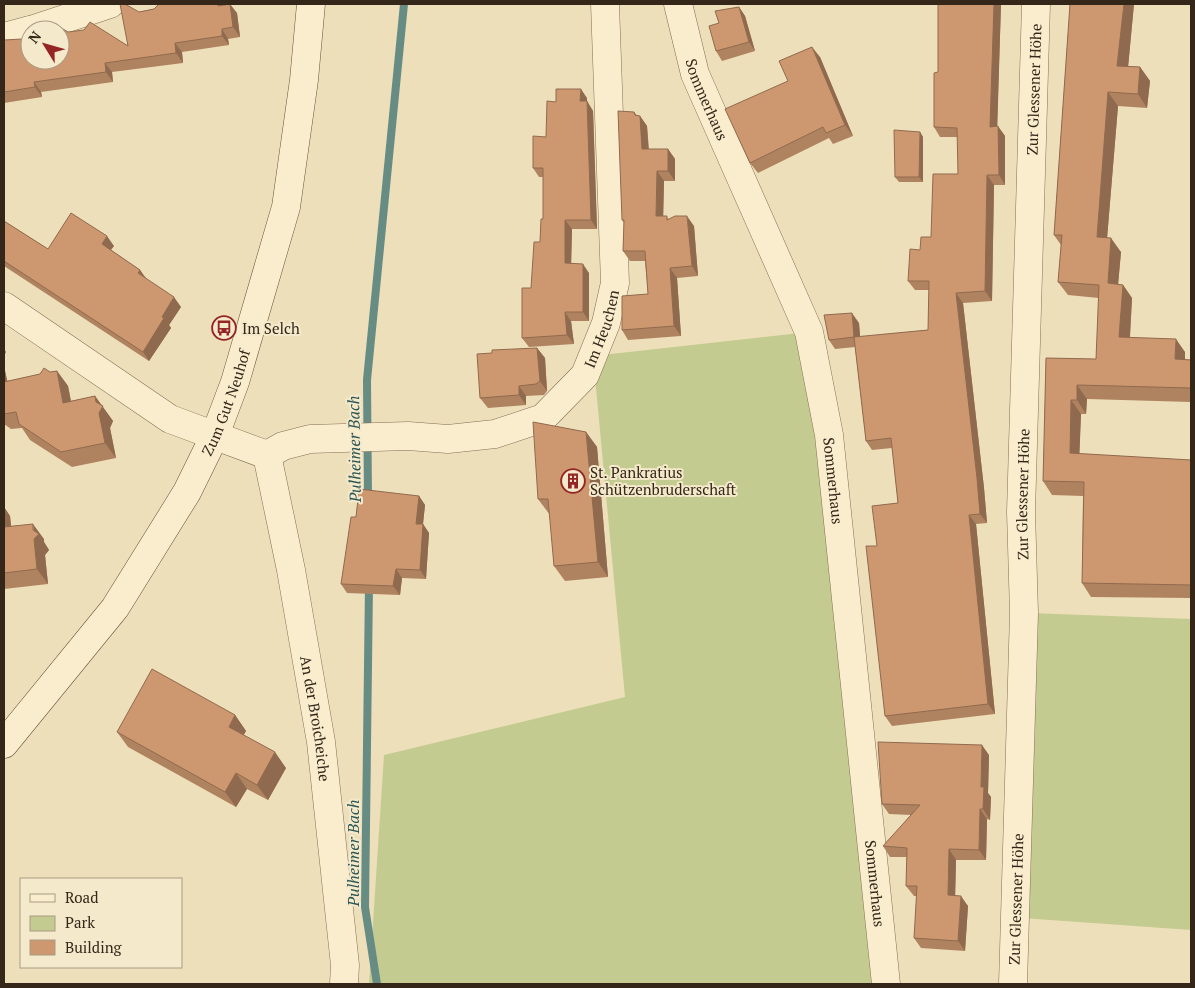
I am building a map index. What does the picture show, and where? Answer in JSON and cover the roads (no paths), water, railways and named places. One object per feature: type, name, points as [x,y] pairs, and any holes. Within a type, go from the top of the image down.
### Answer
[{"type":"street","points":[[61,20],[110,4]]},
{"type":"street","name":"Zum Gut Neuhof","points":[[4,744],[115,608],[165,531],[215,435],[235,382],[286,206],[304,80],[311,4]]},
{"type":"street","name":"Im Heuchen","points":[[267,455],[283,446],[310,439],[408,436],[448,438],[495,434],[543,418],[585,374],[606,323],[615,283],[605,4]]},
{"type":"street","name":"Sommerhaus","points":[[678,4],[695,74],[809,332],[829,435],[886,984]]},
{"type":"street","name":"Zur Glessener Höhe","points":[[1013,984],[1024,612],[1021,512],[1036,4]]},
{"type":"street","points":[[4,37],[20,33]]},
{"type":"street","points":[[4,306],[170,419],[267,455]]},
{"type":"street","name":"An der Broicheiche","points":[[267,455],[291,570],[321,742],[345,964],[344,984]]},
{"type":"waterway","name":"Pulheimer Bach","points":[[368,498],[367,380],[404,4]]},
{"type":"waterway","name":"Pulheimer Bach","points":[[369,585],[365,907],[377,984]]},
{"type":"place","name":"Im Selch","points":[[224,328]]},
{"type":"place","name":"St. Pankratius Schützenbruderschaft","points":[[573,481]]}]
